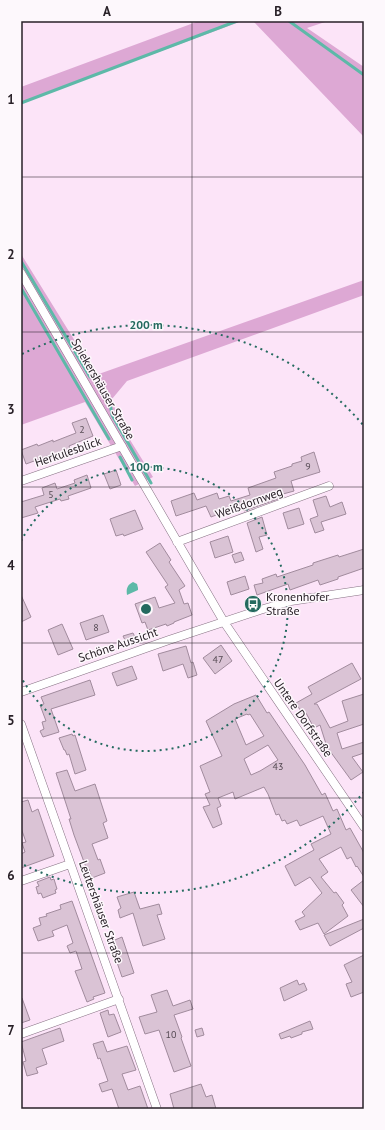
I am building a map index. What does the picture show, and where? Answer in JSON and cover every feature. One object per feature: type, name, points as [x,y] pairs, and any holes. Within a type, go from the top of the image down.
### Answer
[{"type":"street","name":"Spiekershäuser Straße","points":[[21,273],[224,622]]},
{"type":"street","name":"Herkulesblick","points":[[21,481],[122,446]]},
{"type":"street","name":"Weißdornweg","points":[[177,542],[329,486]]},
{"type":"street","points":[[224,622],[291,600],[364,590]]},
{"type":"street","name":"Schöne Aussicht","points":[[21,692],[224,622]]},
{"type":"street","name":"Untere Dorfstraße","points":[[224,622],[364,827]]},
{"type":"street","name":"Leutershäuser Straße","points":[[21,724],[157,1109]]},
{"type":"street","points":[[21,881],[70,864]]},
{"type":"street","points":[[21,1034],[119,999]]},
{"type":"shaded area","points":[[199,21],[242,21],[21,103],[21,87]]},
{"type":"shaded area","points":[[253,21],[328,21],[307,28],[364,67],[364,137]]},
{"type":"shaded area","points":[[21,254],[96,375],[364,280],[364,295],[127,381],[112,399],[119,422],[153,477],[135,486],[85,402],[21,425]]},
{"type":"shaded area","points":[[133,582],[137,584],[138,590],[127,595],[127,587]]},
{"type":"building","points":[[86,418],[93,436],[69,446],[71,451],[53,457],[53,454],[26,464],[21,450],[37,444],[38,446],[53,440],[53,442],[76,433],[72,423]]},
{"type":"building","points":[[314,452],[320,472],[291,481],[294,491],[283,494],[284,497],[244,511],[242,505],[211,517],[206,506],[176,516],[171,501],[194,493],[197,500],[217,493],[219,499],[229,496],[231,501],[250,495],[248,488],[276,478],[274,472],[302,461],[301,457]]},
{"type":"building","points":[[116,470],[121,485],[110,489],[104,474]]},
{"type":"building","points":[[87,475],[91,488],[68,496],[69,499],[61,501],[60,499],[35,507],[38,513],[21,518],[21,502],[44,495],[42,488],[55,483],[57,489],[75,483],[74,480]]},
{"type":"building","points":[[326,496],[330,507],[342,502],[346,514],[321,522],[324,530],[315,533],[310,519],[318,516],[313,500]]},
{"type":"building","points":[[299,508],[304,524],[288,529],[283,513]]},
{"type":"building","points":[[135,510],[143,529],[124,536],[123,534],[116,536],[110,519]]},
{"type":"building","points":[[262,517],[267,535],[259,537],[263,549],[256,552],[247,523]]},
{"type":"building","points":[[228,536],[233,552],[215,558],[210,542]]},
{"type":"building","points":[[160,543],[171,560],[169,562],[185,586],[179,590],[184,604],[188,603],[192,615],[167,626],[166,624],[148,630],[145,622],[142,623],[135,604],[155,597],[159,608],[175,603],[165,587],[168,585],[146,552]]},
{"type":"building","points":[[364,549],[364,568],[320,585],[318,580],[290,590],[288,584],[257,595],[254,585],[263,583],[262,579],[276,574],[277,577],[313,565],[313,563]]},
{"type":"building","points":[[241,552],[244,560],[235,563],[232,555]]},
{"type":"building","points":[[245,576],[249,589],[231,595],[227,582]]},
{"type":"building","points":[[21,595],[31,617],[21,622]]},
{"type":"building","points":[[103,615],[109,632],[86,640],[80,623]]},
{"type":"building","points":[[62,624],[73,649],[58,655],[48,630]]},
{"type":"building","points":[[133,633],[138,643],[128,646],[123,636]]},
{"type":"building","points":[[221,645],[232,661],[215,674],[203,658]]},
{"type":"building","points":[[186,646],[191,663],[193,662],[197,675],[188,678],[183,664],[163,671],[158,654]]},
{"type":"building","points":[[352,663],[361,679],[314,704],[317,704],[330,728],[348,721],[342,701],[364,694],[364,724],[337,733],[342,749],[364,742],[364,753],[352,757],[363,772],[351,780],[327,747],[320,725],[314,728],[306,713],[303,715],[296,703],[312,694],[308,687]]},
{"type":"building","points":[[132,666],[137,679],[117,686],[112,673]]},
{"type":"building","points":[[90,680],[95,695],[51,709],[59,732],[43,737],[40,731],[44,729],[42,722],[46,721],[40,705],[44,704],[41,697]]},
{"type":"building","points":[[256,695],[267,713],[269,712],[305,765],[322,795],[325,793],[333,811],[337,809],[346,830],[350,828],[364,853],[364,877],[357,866],[356,867],[351,857],[347,859],[341,847],[319,859],[328,872],[321,877],[334,893],[336,892],[344,903],[342,905],[348,916],[324,934],[318,923],[300,930],[295,921],[305,916],[302,912],[322,893],[310,877],[295,886],[285,866],[314,850],[311,844],[331,834],[323,816],[300,826],[297,820],[287,824],[285,820],[282,821],[279,814],[276,815],[264,787],[235,799],[233,792],[218,798],[221,806],[217,808],[222,824],[213,828],[203,807],[210,805],[205,794],[210,792],[200,766],[222,756],[206,721],[234,704]],"holes":[[[250,714],[264,736],[246,745],[235,719]],[[268,745],[278,760],[251,775],[244,759]]]},
{"type":"building","points":[[72,734],[73,736],[75,735],[86,770],[75,774],[69,754],[67,755],[59,738]]},
{"type":"building","points":[[67,770],[75,791],[95,784],[107,821],[103,823],[108,838],[92,844],[105,873],[92,878],[89,869],[87,870],[74,835],[69,819],[71,819],[56,773]]},
{"type":"building","points":[[28,800],[32,812],[38,809],[54,856],[21,868],[21,854],[25,852],[22,843],[26,842],[21,828],[21,802]]},
{"type":"building","points":[[50,877],[51,880],[54,879],[57,889],[55,890],[56,893],[43,898],[41,893],[38,894],[36,887],[39,886],[37,882]]},
{"type":"building","points":[[364,880],[364,907],[351,890]]},
{"type":"building","points":[[134,892],[140,909],[159,904],[162,914],[157,915],[165,939],[143,946],[133,913],[120,918],[118,910],[121,908],[117,897]]},
{"type":"building","points":[[72,901],[105,993],[93,997],[94,999],[87,1002],[75,971],[82,969],[76,951],[70,953],[67,946],[73,943],[67,925],[52,931],[54,936],[38,941],[33,928],[41,925],[39,918],[61,909],[60,905]]},
{"type":"building","points":[[364,919],[364,928],[330,946],[324,935]]},
{"type":"building","points":[[122,937],[134,973],[122,977],[110,942]]},
{"type":"building","points":[[364,955],[364,992],[351,997],[346,984],[352,982],[344,965]]},
{"type":"building","points":[[297,980],[299,985],[304,983],[307,990],[284,1001],[280,988]]},
{"type":"building","points":[[167,990],[173,1006],[190,1000],[193,1009],[174,1015],[191,1066],[174,1072],[159,1030],[145,1034],[139,1017],[157,1012],[151,995]]},
{"type":"building","points":[[21,998],[30,1020],[21,1023]]},
{"type":"building","points":[[108,1010],[109,1015],[114,1014],[121,1032],[108,1037],[100,1013]]},
{"type":"building","points":[[310,1021],[313,1029],[302,1032],[302,1034],[291,1038],[290,1036],[281,1039],[279,1034]]},
{"type":"building","points":[[60,1028],[64,1041],[42,1049],[47,1064],[36,1068],[38,1073],[27,1076],[23,1062],[26,1061],[21,1042]]},
{"type":"building","points":[[202,1028],[204,1035],[197,1037],[195,1030]]},
{"type":"building","points":[[103,1041],[107,1052],[127,1046],[136,1070],[122,1074],[128,1090],[140,1086],[148,1109],[119,1109],[112,1089],[102,1092],[99,1084],[108,1081],[100,1058],[98,1059],[93,1044]]},
{"type":"building","points":[[201,1084],[206,1097],[212,1095],[216,1109],[174,1109],[170,1094]]},
{"type":"waterway","points":[[21,103],[237,21]]},
{"type":"waterway","points":[[289,21],[364,75]]},
{"type":"waterway","points":[[21,261],[90,377]]},
{"type":"waterway","points":[[21,288],[109,439]]},
{"type":"waterway","points":[[110,403],[112,415],[151,483]]},
{"type":"waterway","points":[[120,457],[132,480]]},
{"type":"place","name":"Kronenhofer Straße","points":[[253,604]]}]
